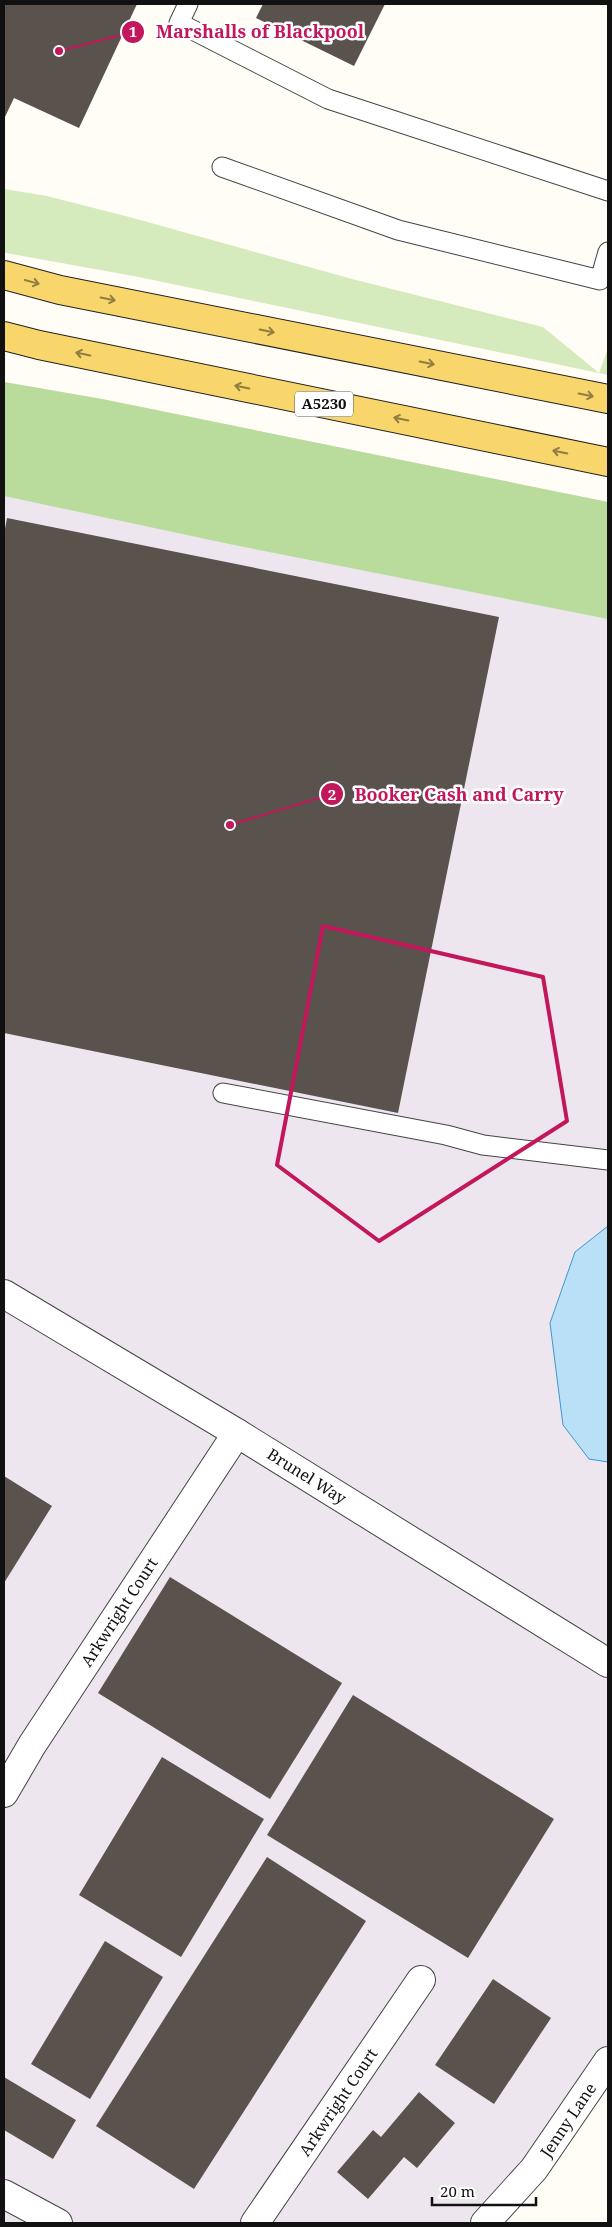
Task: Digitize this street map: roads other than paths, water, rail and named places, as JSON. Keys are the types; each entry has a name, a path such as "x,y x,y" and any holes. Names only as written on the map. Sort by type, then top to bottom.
{"main road":[{"path":"4,275 60,290 608,399"},
{"name":"A5230","path":"4,336 39,345 608,462"},
{"name":"A5230","path":"4,347 39,345"}],"street":[{"name":"Brunel Way","path":"4,1294 237,1433 608,1663"},
{"name":"Arkwright Court","path":"4,1793 32,1745 237,1433"},
{"name":"Arkwright Court","path":"255,2223 421,1980"},
{"name":"Jenny Lane","path":"485,2223 534,2169 608,2061"},
{"path":"4,2194 58,2223"}],"lane":[{"path":"188,4 179,23 328,99 608,191"},
{"path":"222,167 398,230 600,280 608,252"},
{"path":"223,1093 446,1134 483,1145 608,1160"}],"water":[{"path":"608,1226 608,1462 589,1459 563,1425 550,1323 575,1252"}],"place":[{"name":"Marshalls of Blackpool","path":"59,51"},
{"name":"Booker Cash and Carry","path":"230,825"}]}
